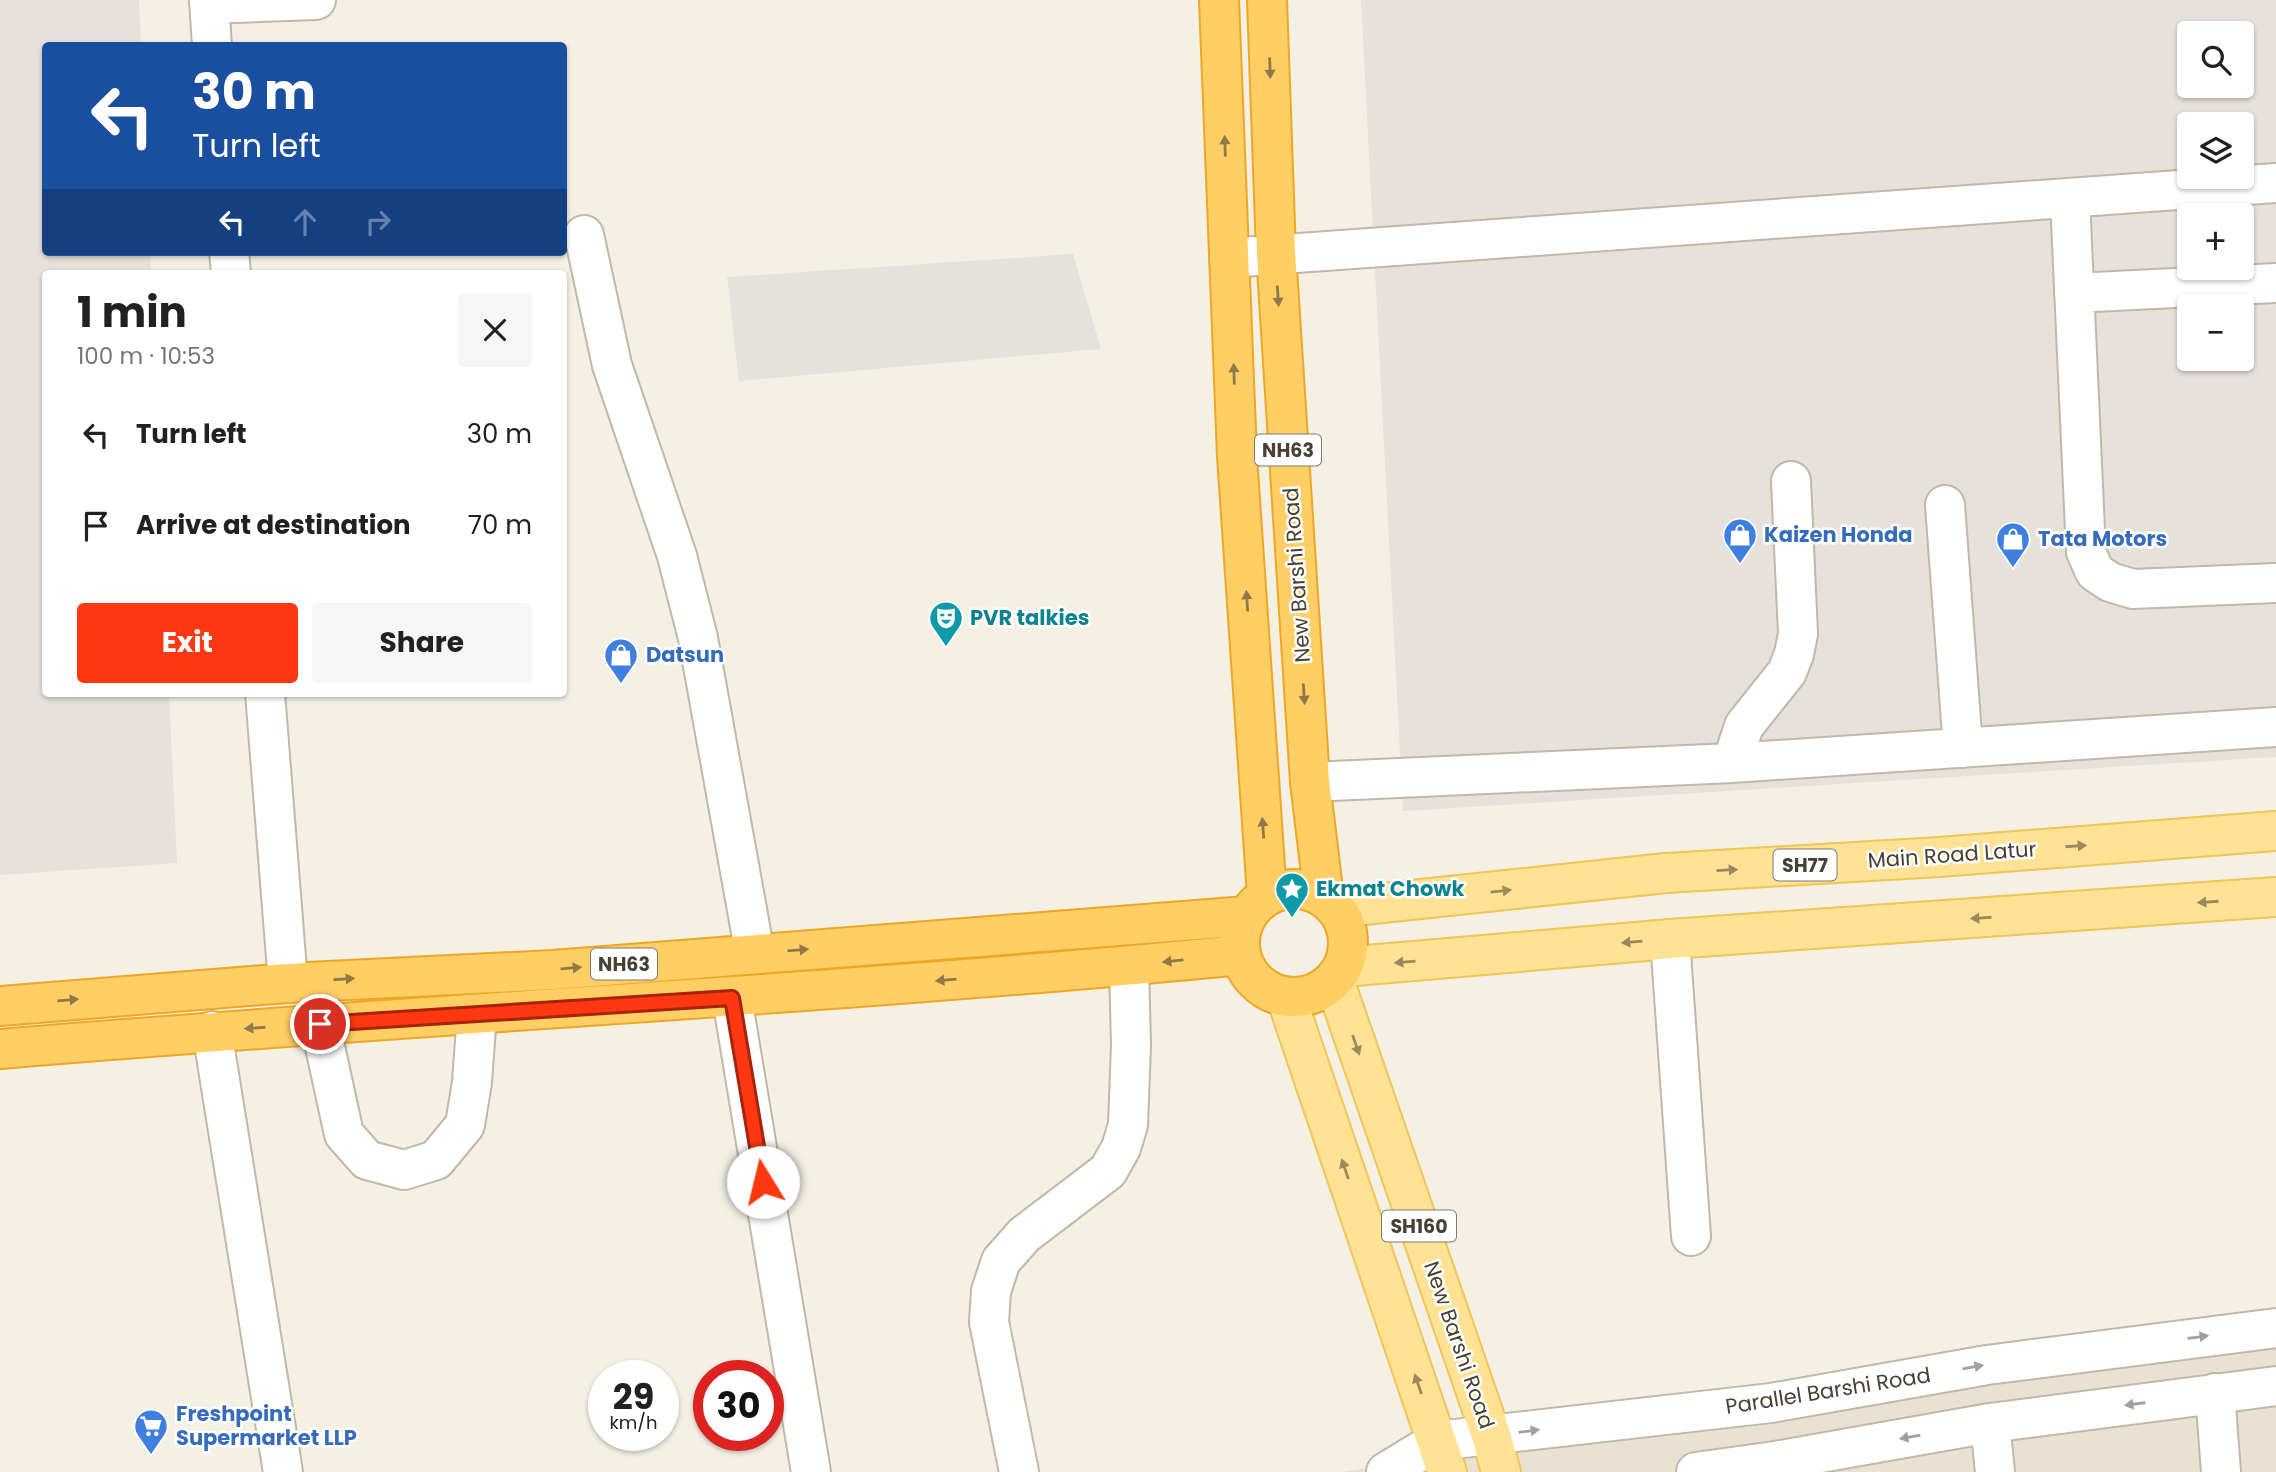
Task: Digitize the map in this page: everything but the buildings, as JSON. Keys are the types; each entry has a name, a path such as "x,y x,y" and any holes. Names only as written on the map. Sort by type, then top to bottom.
{"highway":[{"name":"NH63","path":"0,1049 212,1031 732,998 1241,955 1240,935 1257,906 1219,0"},
{"name":"New Barshi Road","path":"1267,0 1276,254 1310,782 1330,903"},
{"name":"NH63","path":"0,1006 288,983 553,970 755,954 1257,906 1281,891 1295,890 1310,892 1330,903 1343,921 1348,936 1348,952 1338,974"},
{"path":"1241,955 1247,970 1257,983 1270,992 1286,997 1312,995 1338,974"}],"main road":[{"name":"Main Road Latur","path":"1330,903 1666,873 1939,857 2276,831"},
{"path":"1338,974 1670,939 2276,897"},
{"name":"New Barshi Road","path":"1338,974 1501,1472"},
{"name":"SH160","path":"1286,997 1442,1457"}],"street":[{"path":"212,42 209,2 316,0"},
{"path":"1229,258 2276,183"},
{"path":"2070,199 2087,552 2095,572 2110,582 2133,589 2276,583"},
{"path":"584,236 612,365 677,556 698,638 755,954"},
{"path":"2074,293 2276,283"},
{"path":"1732,763 1744,726 1787,671 1794,654 1798,634 1791,481"},
{"path":"1945,505 1963,748"},
{"path":"265,697 288,983"},
{"path":"1310,782 1732,763 2276,727"},
{"path":"1670,939 1692,1236"},
{"path":"1019,1472 989,1322 991,1291 1000,1261 1024,1235 1108,1171 1121,1149 1128,1125 1131,1059 1129,966"},
{"path":"732,998 811,1472"},
{"path":"320,1024 344,1134 367,1160 404,1170 436,1160 465,1125 472,1083 477,1014"},
{"path":"212,1031 283,1472"},
{"name":"Parallel Barshi Road","path":"1386,1472 1442,1457 1491,1435 1770,1403 1987,1365 2276,1328"},
{"path":"1696,1472 1775,1466 1990,1423 2276,1386"},
{"path":"2216,1393 2221,1472"},
{"path":"1990,1423 1995,1472"}],"shaded area":[{"path":"0,0 139,0 141,42 42,42 42,256 150,256 151,270 42,270 42,697 169,697 177,863 0,875"},
{"path":"1361,0 2276,0 2276,757 1403,811"},
{"path":"1073,254 1101,349 739,381 727,277"},
{"path":"2276,1332 2276,1472 1340,1472 1466,1454"}],"place":[{"name":"Kaizen Honda","path":"1740,565"},
{"name":"Tata Motors","path":"2013,569"},
{"name":"PVR talkies","path":"946,648"},
{"name":"Datsun","path":"621,685"},
{"name":"Ekmat Chowk","path":"1292,919"},
{"name":"Freshpoint Supermarket LLP","path":"151,1456"}],"route":[{"path":"320,1024 732,998 763,1182"}]}
